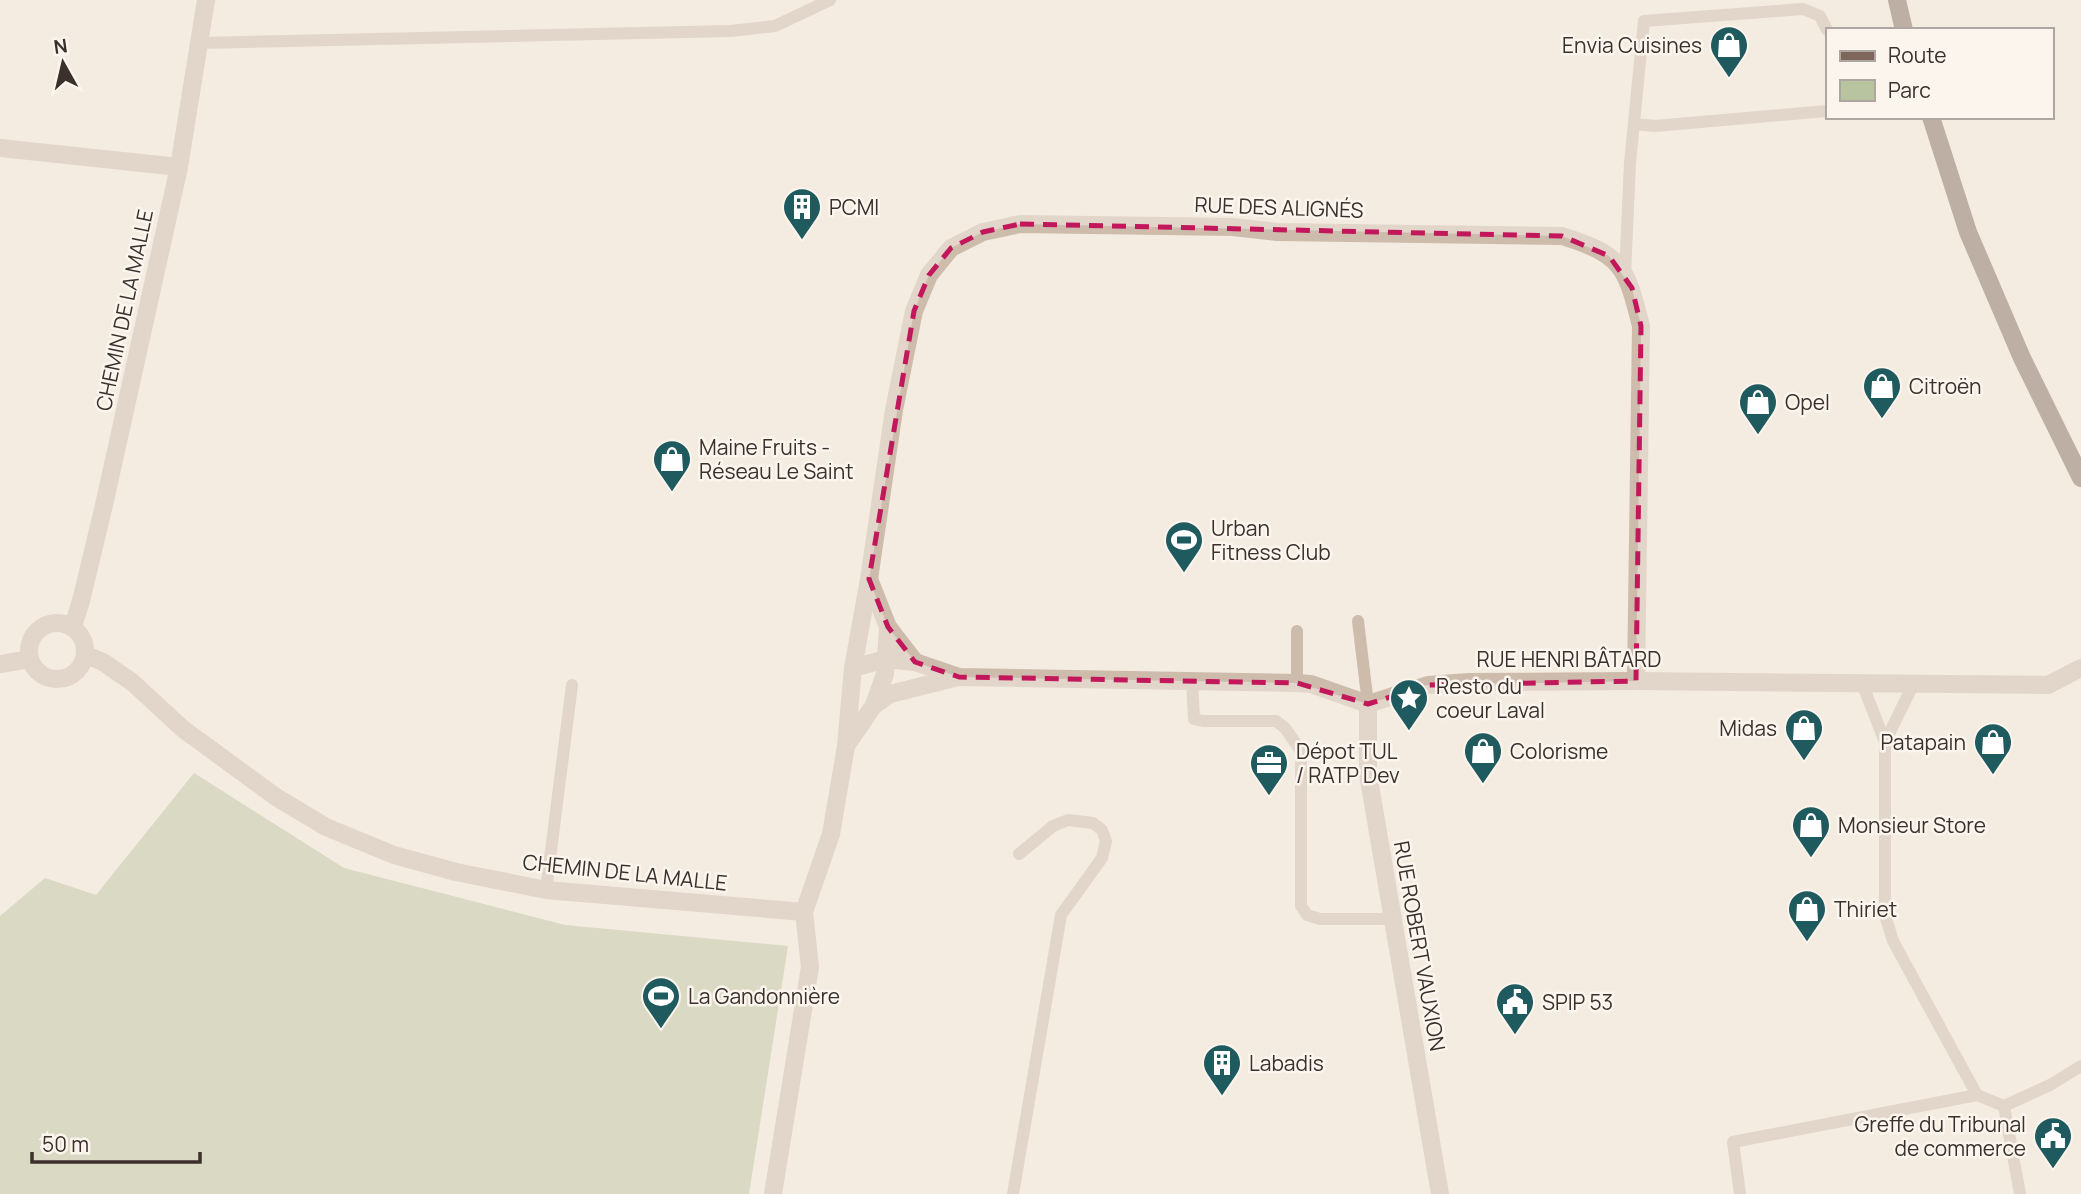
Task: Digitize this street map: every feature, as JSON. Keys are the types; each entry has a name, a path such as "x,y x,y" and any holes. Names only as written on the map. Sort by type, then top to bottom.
{"main road":[{"path":"1932,119 1968,232 2022,358 2081,478"}],"street":[{"name":"CHEMIN DE LA MALLE","path":"73,626 104,505 179,167 206,0"},
{"path":"0,148 179,167"},
{"name":"RUE DES ALIGNÉS","path":"804,912 831,834 846,746 853,668 894,410 914,311 929,275 951,248 983,232 1020,223 1233,227 1277,232 1562,236 1596,247 1609,256 1625,274 1632,288 1641,326 1636,681"},
{"path":"869,579 888,626 915,662"},
{"path":"56,622 73,626 83,639 86,655 78,671 60,679 41,674 33,665 30,659 30,642 40,628 56,622"},
{"path":"846,746 874,705 883,682 888,626"},
{"name":"CHEMIN DE LA MALLE","path":"86,655 103,662 132,682 183,729 276,797 326,827 394,855 456,872 546,890 804,912"},
{"path":"0,663 30,659"},
{"path":"853,668 886,659 915,662 959,677"},
{"name":"RUE HENRI BÂTARD","path":"1368,704 1428,685 1469,682 2048,685 2081,668"},
{"path":"874,705 905,688 959,677 1297,683 1311,684 1368,704"},
{"name":"RUE ROBERT VAUXION","path":"1368,704 1368,774 1440,1194"},
{"path":"773,1194 810,967 804,912"}],"lane":[{"path":"199,43 730,31 775,26 830,0"},
{"path":"1625,274 1630,163 1644,21 1803,9 1820,16 1826,28"},
{"path":"1634,124 1655,126 1826,111"},
{"path":"1358,621 1368,704"},
{"path":"1297,631 1297,683"},
{"path":"1192,680 1194,719 1203,722 1276,722 1285,728 1301,751 1301,906 1307,915 1320,919 1392,919"},
{"path":"1863,683 1885,742 1885,915 1893,941 1977,1095"},
{"path":"1885,742 1914,683"},
{"path":"546,890 572,685"},
{"path":"1013,1194 1061,915 1102,858 1106,841 1102,830 1093,823 1068,820 1053,826 1019,854"},
{"path":"1740,1194 1733,1142 1977,1095 2004,1106 2050,1085 2081,1066"},
{"path":"2004,1106 2020,1194"}],"highlighted area":[{"path":"1020,224 1562,236 1609,256 1632,288 1641,326 1636,681 1428,685 1368,704 1297,683 959,677 915,662 888,627 869,579 914,311 929,275 951,248 983,232"}],"green space":[{"path":"194,773 344,868 565,925 788,946 749,1194 0,1194 0,916 45,878 96,895"}],"place":[{"name":"Envia Cuisines","path":"1729,79"},
{"name":"PCMI","path":"802,241"},
{"name":"Citroën","path":"1882,420"},
{"name":"Opel","path":"1758,436"},
{"name":"Maine Fruits - Réseau Le Saint","path":"672,493"},
{"name":"Urban Fitness Club","path":"1184,574"},
{"name":"Resto du coeur Laval","path":"1409,732"},
{"name":"Midas","path":"1804,762"},
{"name":"Patapain","path":"1993,776"},
{"name":"Colorisme","path":"1483,785"},
{"name":"Dépot TUL / RATP Dev","path":"1269,797"},
{"name":"Monsieur Store","path":"1811,859"},
{"name":"Thiriet","path":"1807,943"},
{"name":"La Gandonnière","path":"661,1030"},
{"name":"SPIP 53","path":"1515,1036"},
{"name":"Labadis","path":"1222,1097"},
{"name":"Greffe du Tribunal de commerce","path":"2053,1170"}]}
